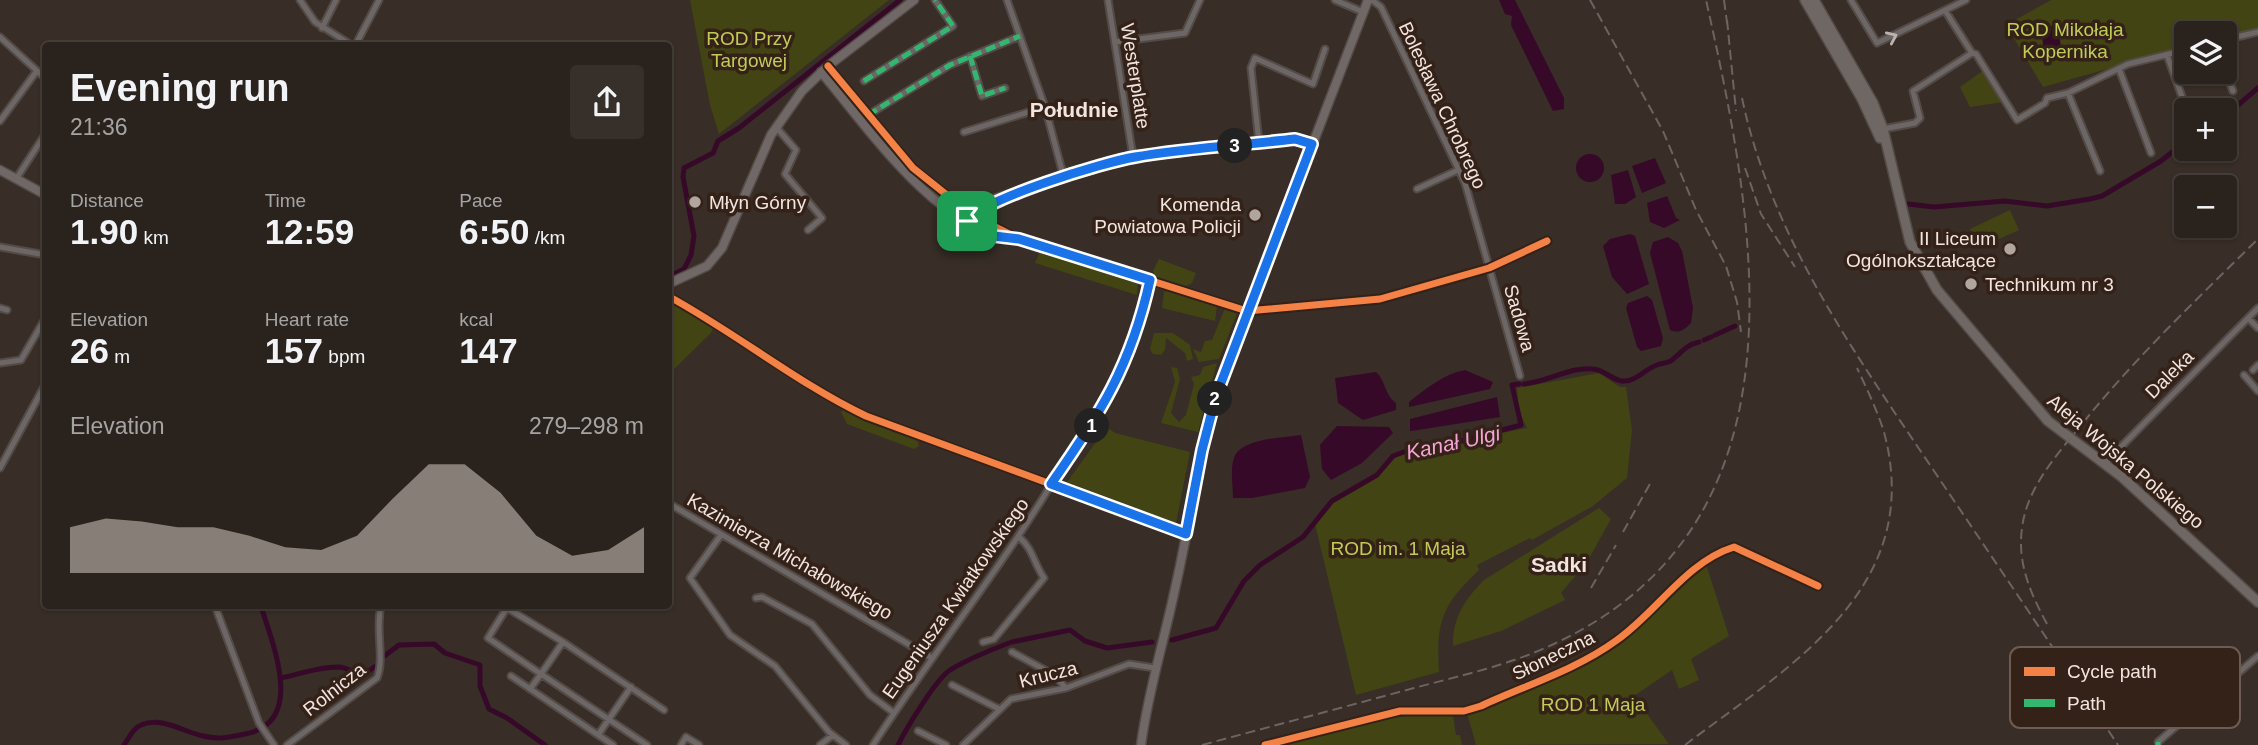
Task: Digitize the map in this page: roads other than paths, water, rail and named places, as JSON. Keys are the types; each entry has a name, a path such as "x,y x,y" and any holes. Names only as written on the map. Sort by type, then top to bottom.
{"main road":[{"name":"Aleja Wojska Polskiego","path":"1805,0 1862,99 1888,155"},
{"name":"Aleja Wojska Polskiego","path":"1814,0 1869,94 1883,129 1910,242 1930,281 2036,409 2154,506 2258,602"}],"street":[{"path":"300,0 322,28 347,42"},
{"path":"322,28 336,0"},
{"path":"356,42 379,0"},
{"path":"672,282 707,266 722,248 776,127 792,103 824,69 914,0"},
{"path":"864,81 953,26 935,0"},
{"path":"1007,0 1045,107 1064,178"},
{"name":"Westerplatte","path":"1108,0 1133,157"},
{"path":"1115,42 1185,33 1200,0"},
{"path":"1335,0 1363,12"},
{"path":"1141,745 1208,423 1247,311 1370,0"},
{"name":"Bolesława Chrobrego","path":"1370,0 1381,7 1458,170 1489,268"},
{"path":"1851,0 1877,43 1966,0"},
{"path":"1948,0 1949,9 1972,54 1976,54 2017,120 2045,103 2047,98 2068,93 2119,69 2174,53"},
{"path":"2237,37 2258,32"},
{"path":"868,115 970,56 1020,36"},
{"path":"0,37 42,76"},
{"path":"1259,143 1251,68 1255,58 1313,84 1325,49"},
{"path":"1883,129 1916,122 1920,118 1913,91 1972,54"},
{"path":"2167,55 2182,98"},
{"path":"970,56 982,96 1006,88"},
{"path":"824,69 920,175 970,218"},
{"path":"824,69 907,174 970,218 1019,239 1247,311 1380,299 1489,268 1548,242"},
{"path":"2119,69 2151,153"},
{"path":"0,121 36,72"},
{"path":"2230,84 2233,91"},
{"path":"2068,93 2101,171"},
{"path":"964,132 1045,107"},
{"path":"776,127 796,150 785,174 822,218 808,230"},
{"path":"16,179 42,139"},
{"path":"970,218 978,205 1133,157 1295,139 1312,144"},
{"path":"0,170 42,193"},
{"path":"1417,189 1458,170"},
{"path":"0,247 42,254"},
{"name":"Sadowa","path":"1489,268 1520,376"},
{"name":"Eugeniusza Kwiatkowskiego","path":"873,745 932,658 1020,538 1051,484 1097,419 1115,387 1150,280"},
{"path":"672,298 728,330 842,404 893,427 1186,534"},
{"path":"0,308 7,310"},
{"name":"Daleka","path":"2104,464 2258,308"},
{"path":"2248,318 2258,328"},
{"path":"0,363 21,360 42,324"},
{"path":"2253,370 2258,365"},
{"path":"2244,375 2258,391"},
{"path":"1,466 42,390"},
{"name":"Kazimierza Michałowskiego","path":"672,505 932,658"},
{"path":"721,535 690,578 730,635 784,675 833,735 846,745"},
{"path":"984,642 994,639 1044,578 1036,568 1031,551 1020,538"},
{"name":"Słoneczna","path":"1265,745 1392,713 1464,711 1481,706 1599,653 1653,611 1700,563 1734,547 1818,586"},
{"path":"755,598 762,597 812,624 870,695 894,713"},
{"path":"216,609 260,726 274,745"},
{"name":"Rolnicza","path":"287,745 377,678 380,671 377,640 381,609"},
{"path":"507,609 488,638 647,745"},
{"path":"511,609 664,710"},
{"path":"530,689 563,642"},
{"path":"1012,652 1054,675 1066,688"},
{"path":"2240,671 2258,656"},
{"name":"Krucza","path":"963,745 1012,699 1066,688 1129,663 1155,668"},
{"path":"511,676 613,745"},
{"path":"952,685 999,709"},
{"path":"598,735 631,687"},
{"path":"2158,742 2174,728"},
{"path":"918,731 946,745"},
{"path":"820,745 833,735"},
{"path":"681,745 686,737 699,745"}],"waterway":[{"path":"672,275 684,269 691,255 694,236 683,177 684,168 713,153 718,141 739,128 900,0"},
{"name":"Kanał Ulgi","path":"2237,106 2258,88"},
{"name":"Kanał Ulgi","path":"1908,204 1934,207 2005,201 2047,206 2090,199 2102,196 2174,151"},
{"path":"1715,335 1735,326"},
{"path":"1704,340 1711,337"},
{"path":"1524,384 1585,369 1598,370 1617,380 1627,381 1654,366 1671,361 1687,347 1699,342"},
{"name":"Kanał Ulgi","path":"1172,640 1216,628 1244,581 1260,565 1303,537 1332,501 1377,475 1393,456 1415,448 1424,451 1521,425 1512,385 1519,384"},
{"path":"124,745 136,728 149,723 165,723 214,738 245,734 264,727 275,715 280,698 280,680 262,609"},
{"name":"Kanał Ulgi","path":"1012,642 1070,630 1085,641 1107,648 1152,642"},
{"name":"Kanał Ulgi","path":"898,745 944,675 964,662 1009,643"},
{"name":"Kanał Ulgi","path":"383,657 399,645 434,644 445,653 480,665 480,686 489,709 507,718 545,745"},
{"name":"Kanał Ulgi","path":"281,678 338,667 365,673 374,667"}],"railway":[{"path":"1590,0 1663,131 1696,210 1726,266 1737,302 1741,332"},
{"path":"1202,745 1507,663 1543,649 1560,641 1641,587 1697,520 1731,443 1747,358 1749,268 1740,177 1706,0"},
{"path":"1724,0 1728,30"},
{"path":"1727,20 1736,111"},
{"path":"1742,98 1755,149 1773,198 1819,291 1873,381 2052,647"},
{"path":"1745,168 1761,214 1795,267"},
{"path":"2047,624 2023,566 2021,541 2025,513 2044,472 2124,375 2258,239"},
{"path":"1685,745 1805,653 1839,618 1867,579 1885,536 1892,487 1884,432 1857,368"},
{"path":"1623,532 1651,482"},
{"path":"1591,588 1616,545"},
{"path":"2107,728 2118,745"}],"place":[{"name":"Młyn Górny","path":"695,202"},
{"name":"Komenda Powiatowa Policji","path":"1255,215"},
{"name":"II Liceum Ogólnokształcące","path":"2010,249"},
{"name":"Technikum nr 3","path":"1971,284"}],"district":[{"name":"Południe","path":"1074,110"},
{"name":"Sadki","path":"1559,565"}],"park label":[{"name":"ROD Mikołaja Kopernika","path":"2065,40"},
{"name":"ROD Przy Targowej","path":"749,49"},
{"name":"ROD im. 1 Maja","path":"1398,548"},
{"name":"ROD 1 Maja","path":"1593,704"}]}
